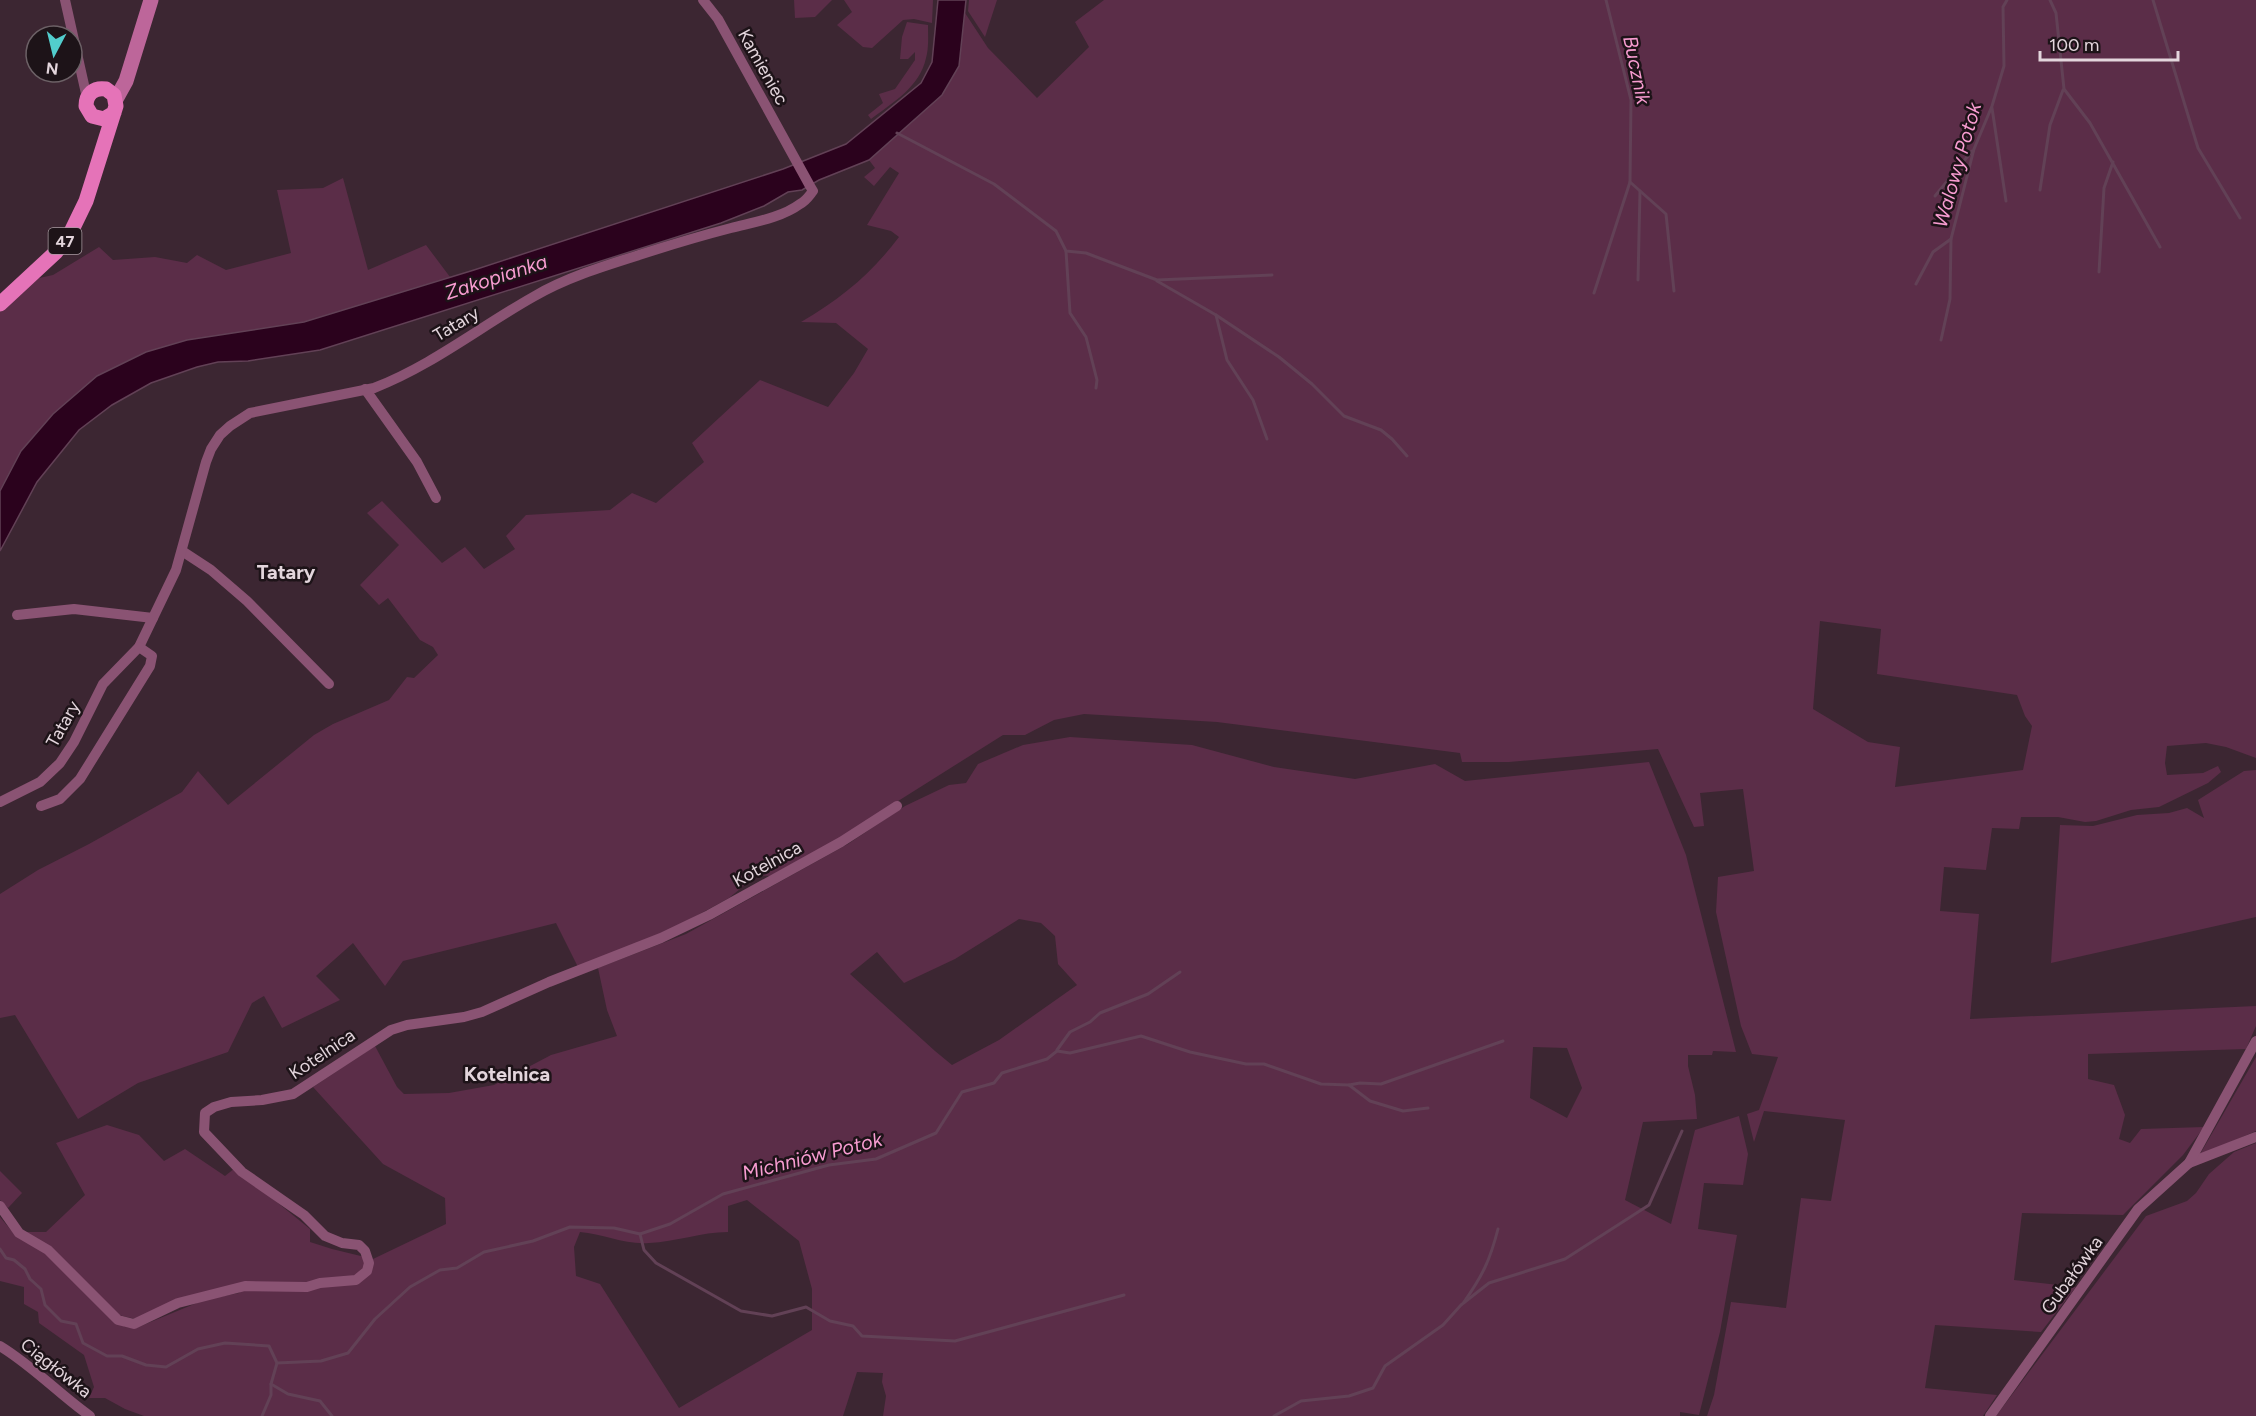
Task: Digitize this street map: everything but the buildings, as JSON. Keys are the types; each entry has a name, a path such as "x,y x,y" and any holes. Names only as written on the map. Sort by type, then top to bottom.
{"main road":[{"path":"92,116 104,119 104,97 122,91 152,0"},
{"name":"47","path":"99,158 98,134 92,116 87,110 104,97"},
{"name":"47","path":"0,304 56,252 70,234 86,201 99,158 106,145 104,97"}],"street":[{"path":"65,0 78,61 84,75 104,97"},
{"name":"Kamieniec","path":"703,0 718,19 791,152"},
{"name":"Tatary","path":"0,802 40,782 60,762 74,742 103,684 139,647 170,584 182,551 210,449 230,426 250,413 386,383 548,289 634,256 681,241 777,216 801,204 813,191 791,152"},
{"path":"365,389 417,462 436,498"},
{"path":"182,551 211,570 247,601 329,684"},
{"path":"17,615 74,609 153,618"},
{"path":"41,806 60,799 80,779 150,666 152,656 139,647"},
{"name":"Kotelnica","path":"0,1206 18,1233 48,1250 118,1320 134,1324 178,1303 251,1284 307,1287 320,1283 356,1280 367,1271 369,1263 366,1251 359,1245 342,1243 325,1236 304,1215 242,1172 204,1132 203,1118 207,1110 223,1103 262,1100 293,1094 391,1030 407,1025 453,1019 482,1012 549,982 661,938 709,915 841,842 897,806"},
{"name":"Gubałówka","path":"1990,1416 2138,1209 2189,1163 2256,1041"},
{"name":"Gubałówka","path":"2189,1163 2256,1137"},
{"name":"Ciągłówka","path":"0,1346 31,1367 90,1416"}],"shaded area":[{"path":"794,0 832,0 815,17 795,18"},
{"path":"844,0 933,0 932,23 914,19 903,20 872,48 863,47 837,25 852,12"},
{"path":"969,0 997,0 985,37 968,11"},
{"path":"1104,0 2256,0 2256,758 2226,747 2206,743 2167,746 2165,763 2167,775 2203,773 2218,766 2221,772 2208,783 2159,807 2131,810 2096,821 2085,822 2058,817 2021,817 2019,829 1992,828 1986,870 1944,867 1940,911 1979,914 1970,1019 2256,1006 2256,1026 2246,1049 2088,1054 2088,1079 2114,1085 2125,1115 2119,1139 2130,1143 2141,1129 2204,1127 2183,1155 2123,1215 2022,1213 2014,1280 2076,1287 2041,1332 1935,1325 1925,1388 1997,1395 1983,1416 1707,1416 1714,1395 1731,1302 1786,1308 1801,1198 1831,1201 1845,1120 1764,1111 1754,1142 1747,1114 1759,1110 1778,1057 1752,1054 1741,1026 1716,912 1718,877 1754,871 1743,789 1700,793 1704,826 1694,827 1658,749 1509,762 1462,762 1460,753 1217,722 1084,714 1054,720 1025,735 1003,735 833,842 770,876 757,875 729,898 676,927 578,967 556,923 403,961 385,986 353,943 316,976 340,1000 282,1028 264,996 252,1003 228,1052 138,1083 78,1119 15,1015 0,1018 0,894 38,870 182,792 198,771 228,805 314,735 333,724 389,700 407,677 414,678 438,655 433,647 420,640 388,598 379,605 360,585 399,545 367,513 382,501 442,563 465,547 484,569 515,549 506,536 526,515 610,510 632,493 656,503 704,462 692,443 760,380 828,407 854,373 868,349 836,323 801,322 830,304 855,284 878,263 899,237 891,231 867,225 899,173 890,167 874,186 864,177 875,168 869,160 942,95 959,66 965,13 988,48 1037,98 1089,47 1075,22","holes":["1820,621 1881,629 1877,674 2017,695 2025,716 2032,726 2023,770 1895,787 1900,747 1868,742 1813,709"]},
{"path":"907,22 928,25 928,50 923,68 918,78 904,93 871,119 868,115 883,103 879,94 895,89 915,60 915,52 908,59 900,59 902,37"},
{"path":"343,178 368,270 426,245 450,277 304,322 234,334 21,451 0,491 0,307 30,280 53,275 99,247 113,260 155,257 187,263 197,255 226,270 291,253 277,190 323,188"},
{"path":"1070,737 1192,745 1274,767 1355,779 1435,764 1465,781 1649,762 1686,855 1736,1052 1713,1051 1712,1055 1688,1055 1697,1119 1643,1122 1625,1200 1671,1224 1695,1130 1739,1116 1748,1154 1743,1185 1704,1183 1698,1229 1737,1235 1720,1332 1699,1415 1680,1412 1680,1416 883,1416 886,1396 882,1382 883,1373 857,1372 843,1416 144,1416 105,1398 89,1398 94,1387 84,1355 39,1323 38,1312 24,1304 24,1287 0,1281 0,1217 15,1235 44,1252 125,1327 136,1328 204,1300 239,1293 244,1287 136,1319 118,1315 24,1232 46,1232 85,1195 56,1143 107,1125 139,1135 164,1161 185,1149 225,1176 235,1168 310,1229 310,1242 332,1249 373,1259 446,1224 445,1198 383,1164 313,1087 375,1046 397,1087 404,1094 449,1093 494,1085 551,1055 617,1036 607,1010 598,968 686,934 848,844 905,806 949,785 966,783 978,764 1023,745","holes":["1019,919 1041,923 1055,936 1058,964 1077,985 999,1040 952,1065 850,974 877,952 904,983 955,959","1533,1047 1567,1048 1582,1088 1567,1118 1530,1098","747,1200 799,1241 812,1289 812,1330 679,1408 600,1284 576,1276 574,1247 580,1232 640,1243 728,1232 728,1206"]},
{"path":"2256,770 2256,917 2051,963 2060,825 2093,826 2137,815 2169,813 2187,808 2204,818 2198,800 2244,771"},
{"path":"2256,1057 2256,1131 2199,1156"},
{"path":"2256,1143 2256,1416 1996,1416 2146,1216 2187,1201 2196,1193 2209,1174 2234,1152"},
{"path":"0,1171 22,1193 8,1208 0,1200"}],"water":[{"name":"Zakopianka","path":"938,0 966,0 959,66 942,95 869,160 819,180 802,190 788,192 764,206 721,223 320,350 248,361 218,362 151,383 112,405 79,430 37,482 0,551 0,491 21,451 53,414 97,376 146,352 187,340 304,322 474,270 783,169 846,144 921,83 932,62"}],"waterway":[{"name":"Bucznik","path":"1594,293 1630,182 1631,100 1606,0"},
{"name":"Walowy Potok","path":"1941,340 1950,299 1951,239 1974,149 1992,106 2004,66 2003,7 2007,0"},
{"path":"2050,0 2056,13 2064,89 2090,123 2160,247"},
{"path":"2153,0 2198,148 2240,218"},
{"path":"2040,190 2050,125 2063,90"},
{"path":"1992,108 2006,201"},
{"path":"897,133 994,184 1056,231 1066,251 1086,253 1157,280 1272,275"},
{"path":"1935,196 1972,151"},
{"path":"2099,272 2104,188 2113,162"},
{"path":"1630,182 1666,214 1674,291"},
{"path":"1638,280 1640,191"},
{"path":"1916,284 1933,252 1951,239"},
{"path":"1066,251 1070,313 1086,337 1097,380 1096,388"},
{"path":"1157,281 1216,315 1279,357 1312,384 1344,416 1381,430 1407,456"},
{"path":"1216,315 1227,360 1253,400 1267,439"},
{"path":"1057,1050 1070,1032 1090,1022 1100,1013 1148,994 1180,972"},
{"name":"Michniów Potok","path":"277,1363 321,1361 348,1353 375,1319 410,1287 440,1270 457,1268 484,1252 533,1241 570,1227 614,1228 640,1234 670,1224 723,1194 829,1165 876,1159 936,1133 962,1092 994,1083 1002,1073 1047,1059 1057,1051 1070,1053 1141,1036 1190,1052 1246,1064 1264,1064 1321,1084 1349,1085 1370,1101 1403,1111 1428,1108"},
{"path":"1349,1085 1381,1084 1503,1041"},
{"path":"1274,1416 1301,1401 1349,1396 1373,1388 1385,1366 1443,1325 1461,1305 1489,1283 1565,1259 1649,1205 1682,1131"},
{"path":"1464,1302 1485,1267 1498,1229"},
{"path":"640,1234 644,1250 656,1263 741,1311 772,1316 806,1307 830,1321 853,1326 862,1336 955,1341 1124,1295"},
{"path":"0,1249 6,1258 14,1260 25,1269 30,1279 41,1289 45,1305 61,1321 76,1324 83,1343 107,1356 122,1356 146,1365 166,1367 198,1349 225,1343 269,1346 277,1363 271,1384 288,1394 320,1401 332,1416"},
{"path":"262,1416 271,1395 271,1384"}],"district":[{"name":"Tatary","path":"286,572"},
{"name":"Kotelnica","path":"507,1074"}]}
